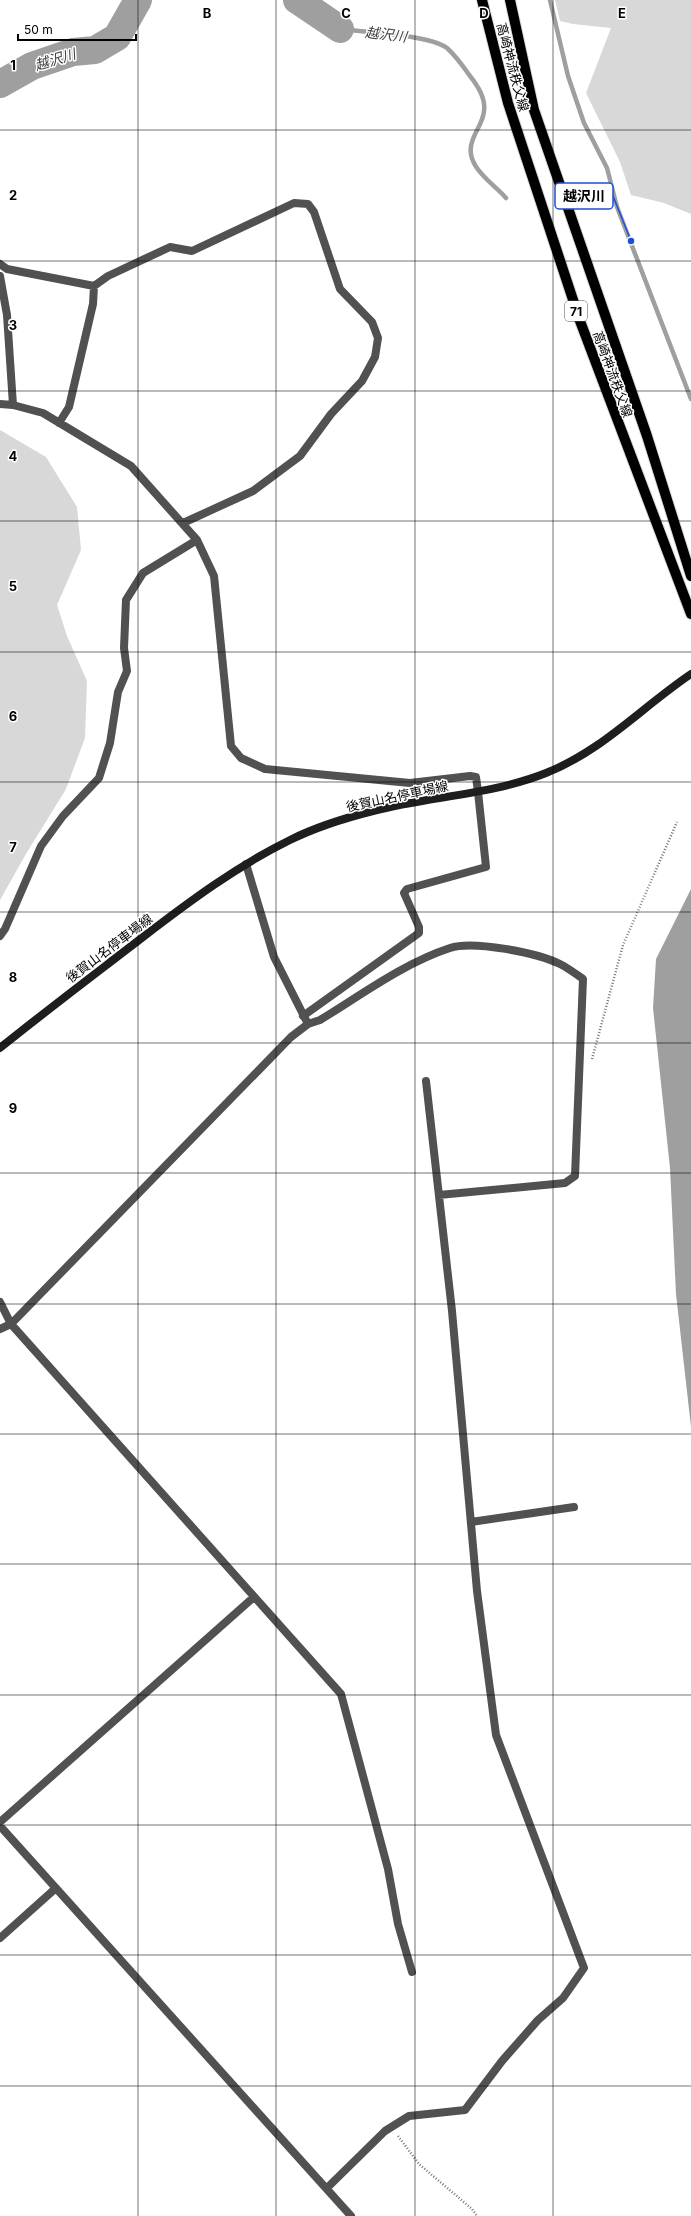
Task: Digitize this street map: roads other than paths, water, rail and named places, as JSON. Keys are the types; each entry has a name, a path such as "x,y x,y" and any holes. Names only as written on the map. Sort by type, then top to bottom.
{"main road":[{"name":"高崎神流秩父線","path":"482,0 508,103 580,321 691,614"},
{"name":"高崎神流秩父線","path":"510,0 534,110 644,428 691,576"},
{"name":"後賀山名停車場線","path":"0,1048 203,892 246,864 291,840 332,823 374,810 478,792 529,779 574,760 620,730 646,707 691,674"}],"street":[{"path":"0,264 8,269 94,286 108,276 170,247 192,251 294,203 308,204 314,212 340,289 372,322 378,338 375,356 362,380 331,414 300,456 253,491 183,523"},
{"path":"0,276 7,315 13,405"},
{"path":"59,423 68,407 93,304 94,286"},
{"path":"0,404 13,405 43,413 131,466 197,540 214,576 231,746 241,758 265,769 410,783 470,776 476,777 486,867 407,889 404,893 419,927 419,933 303,1016"},
{"path":"0,936 5,929 41,846 63,816 99,778 110,743 118,692 127,671 124,648 126,600 143,574 197,540"},
{"path":"246,864 274,958 308,1024"},
{"path":"0,1329 10,1324 291,1037 308,1024 320,1020 413,964 451,947 487,946 526,953 560,964 583,979 575,1176 565,1183 439,1195"},
{"path":"327,2188 392,2127 409,2116 465,2110 502,2061 538,2020 563,1998 584,1968 496,1735 478,1598 452,1312 426,1081"},
{"path":"0,1302 10,1324 341,1694 388,1869 398,1924 412,1972"},
{"path":"471,1522 574,1507"},
{"path":"0,1822 254,1597"},
{"path":"0,1826 351,2216"},
{"path":"0,1938 56,1888"}],"waterway":[{"name":"越沢川","path":"0,84 32,66 73,52 95,50 117,37 138,0"},
{"name":"越沢川","path":"297,0 340,29"},
{"path":"550,0 568,76 584,123 607,168 617,207 691,399"},
{"name":"越沢川","path":"340,29 412,37 438,44 450,51 476,84 484,101 481,123 472,142 472,159 481,173 506,198"}],"place":[{"name":"越沢川","path":"631,241"}]}
